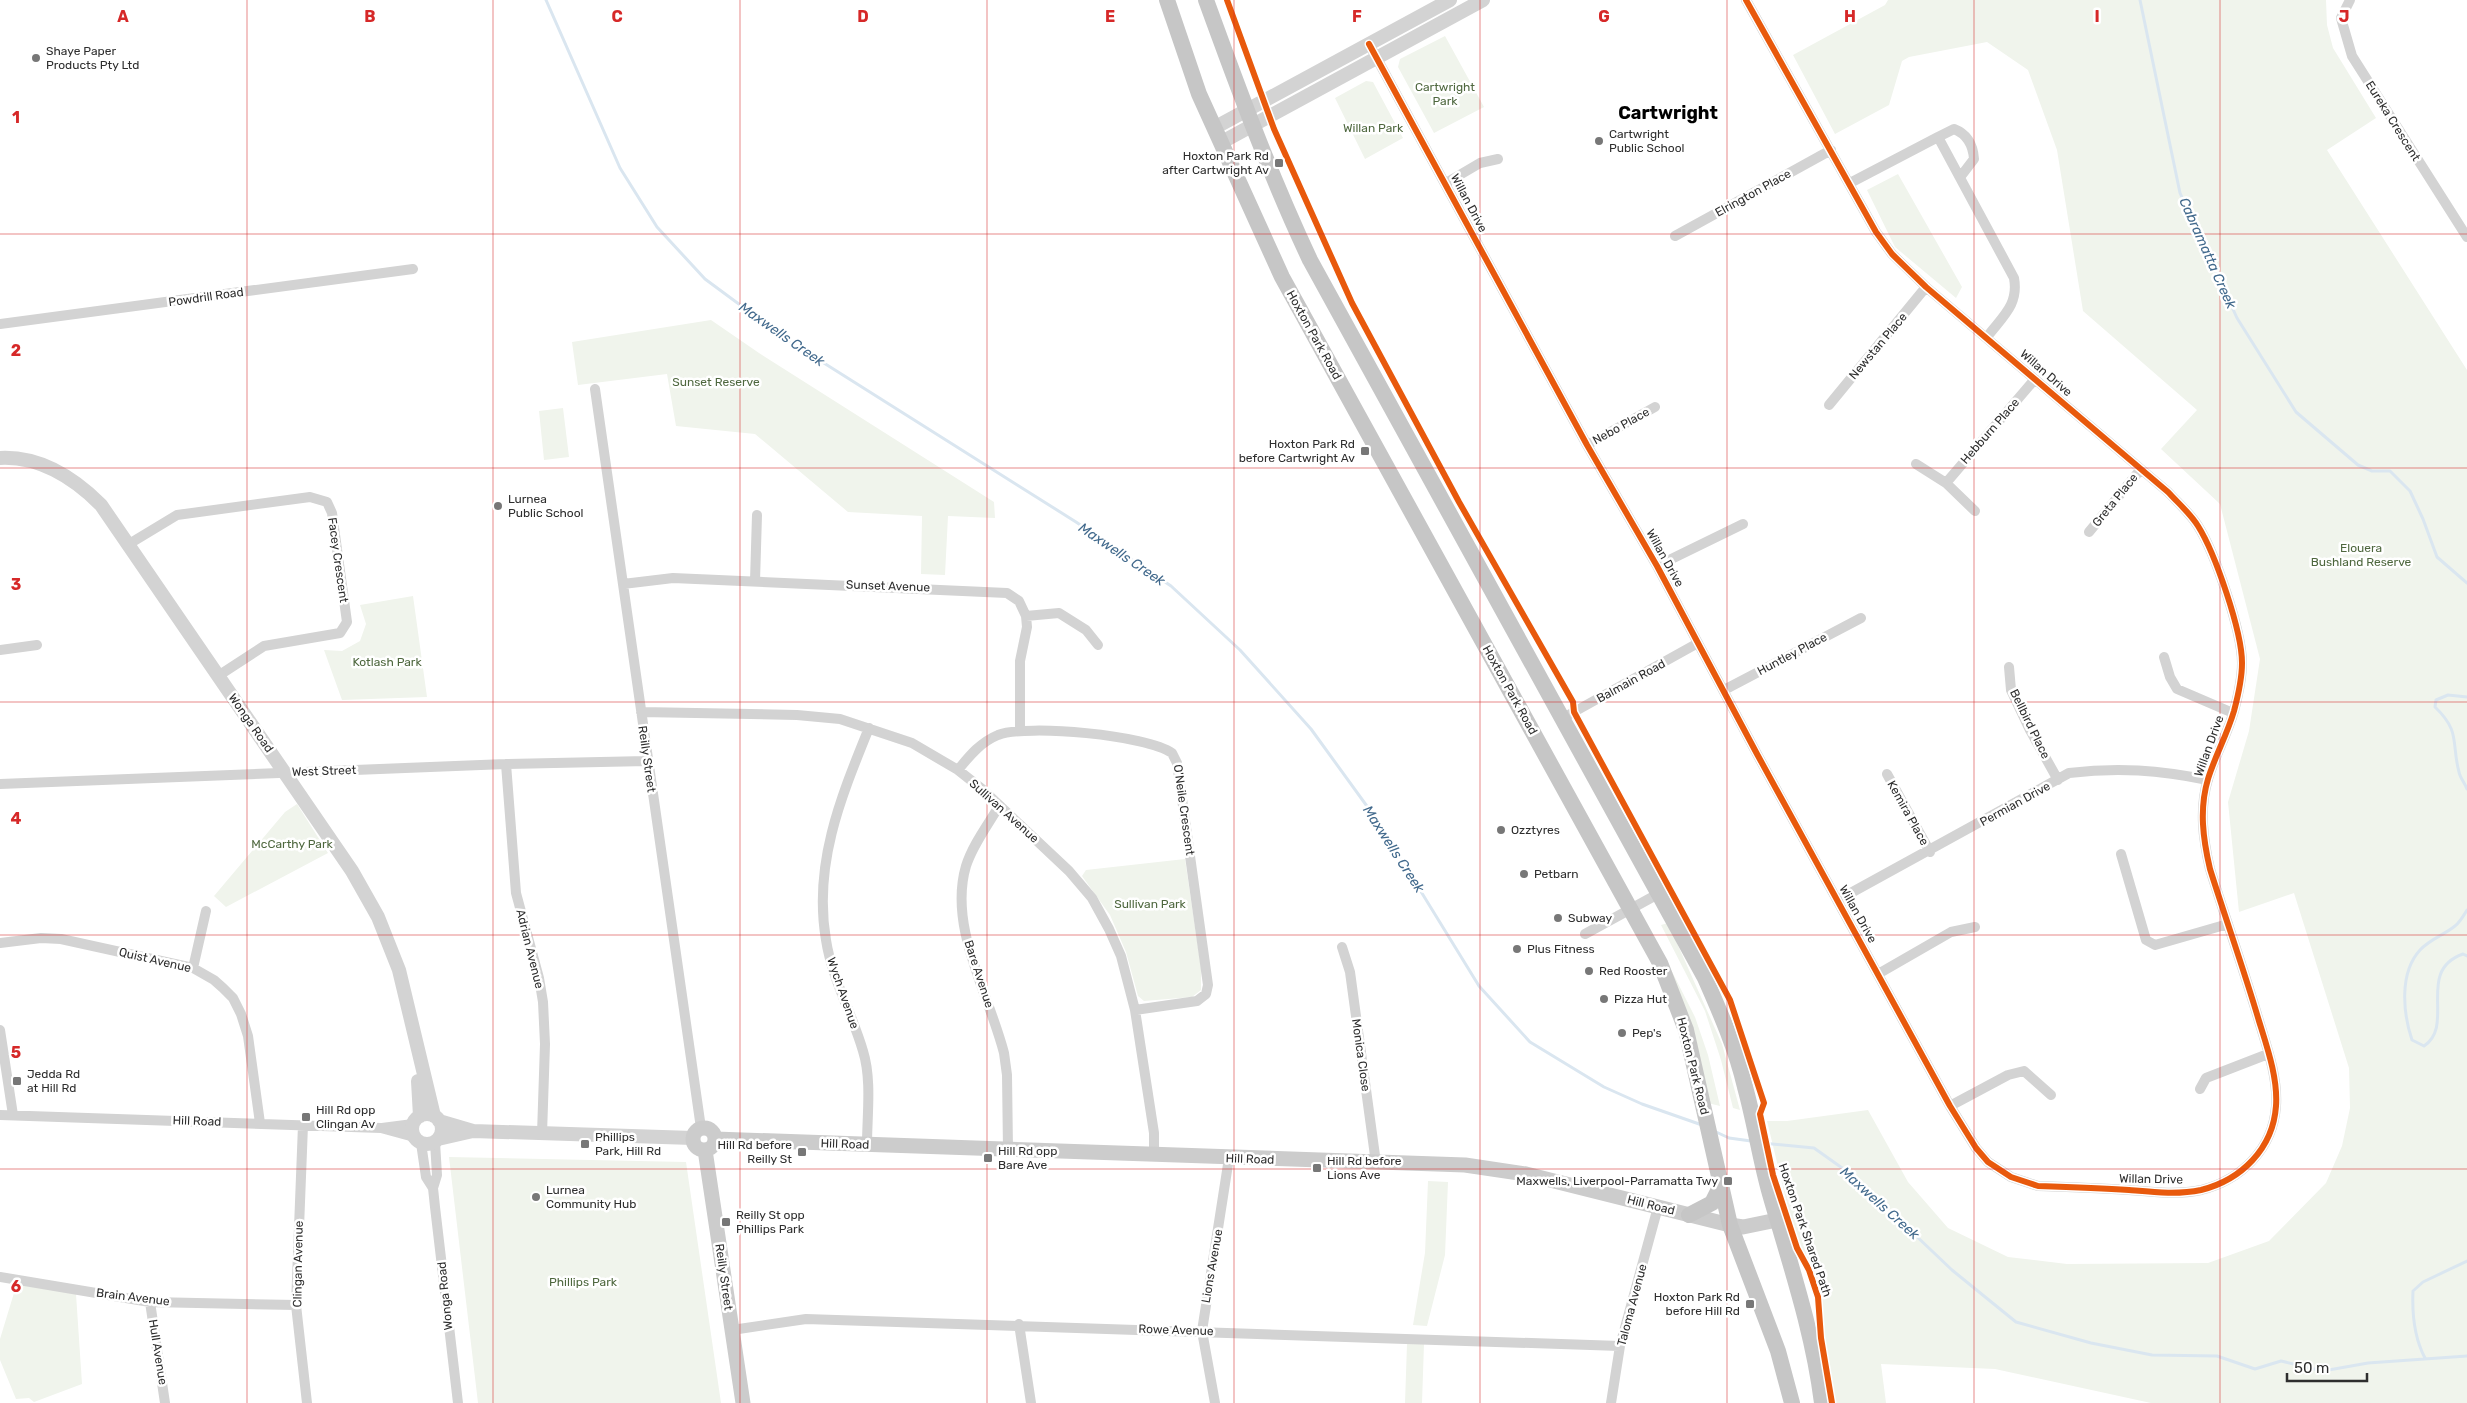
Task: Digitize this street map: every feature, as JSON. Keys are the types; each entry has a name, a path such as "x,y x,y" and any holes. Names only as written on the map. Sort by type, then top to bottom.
{"main road":[{"name":"Hoxton Park Road","path":"1166,0 1199,94 1282,277 1660,963 1677,1003 1730,1225 1778,1351 1792,1403"},
{"path":"1206,0 1246,111 1279,194 1310,260 1563,718 1721,1012 1733,1044 1777,1220 1803,1301 1812,1340 1822,1403"},
{"path":"697,1133 713,1132 710,1145"},
{"name":"Hill Road","path":"710,1145 867,1145 1466,1165 1526,1174 1730,1225 1743,1227 1777,1220"},
{"name":"Reilly Street","path":"710,1145 732,1330 743,1403"},
{"path":"1689,1215 1712,1204 1721,1185"}],"street":[{"path":"1218,135 1252,126 1483,0"},
{"name":"Willan Drive","path":"1369,44 1587,445 1657,566 1950,1106 1988,1162 1999,1171 2023,1183 2038,1186 2148,1192 2198,1190 2214,1186 2240,1172 2260,1152 2268,1137 2276,1106 2276,1089 2268,1054 2210,869 2204,843 2203,801 2208,780 2233,712 2240,682 2242,661 2227,600 2208,546 2197,525 2184,509 2141,469 1926,287 1892,254 1876,232 1746,0"},
{"name":"Eureka Crescent","path":"2350,0 2341,18 2352,56 2467,237"},
{"path":"1218,135 1246,111 1440,5"},
{"path":"1850,183 1954,129 1964,133 1973,151 1974,159 1961,176"},
{"path":"1938,136 2014,278 2016,290 2013,303 1987,337"},
{"name":"Elrington Place","path":"1675,236 1831,150"},
{"path":"1446,183 1480,162 1498,159"},
{"name":"Powdrill Road","path":"0,324 413,269"},
{"name":"Newstan Place","path":"1829,405 1926,287"},
{"name":"Hebburn Place","path":"1946,483 2035,379"},
{"name":"Reilly Street","path":"595,389 647,761 699,1101 697,1133"},
{"name":"Nebo Place","path":"1587,445 1655,407"},
{"name":"Wonga Road","path":"0,458 10,457 41,464 63,474 85,489 101,505 352,871 378,917 407,998 418,1058 426,1081 427,1130 437,1175 434,1188 458,1403"},
{"path":"1916,464 1946,483 1975,511"},
{"name":"Greta Place","path":"2089,532 2141,469"},
{"name":"Facey Crescent","path":"129,544 177,515 310,497 327,502 332,513 347,622 340,633 264,646 218,676"},
{"path":"755,581 757,514"},
{"path":"1657,566 1743,524"},
{"name":"Sunset Avenue","path":"623,584 667,578 998,591 1013,596 1022,606 1026,616"},
{"path":"1020,730 1020,661 1027,626 1026,616 1059,613 1086,630 1098,645"},
{"name":"Huntley Place","path":"1724,690 1861,618"},
{"name":"Balmain Road","path":"1563,718 1698,643"},
{"path":"0,650 37,645"},
{"path":"2164,656 2170,677 2177,689 2233,712"},
{"name":"Bellbird Place","path":"2009,667 2011,690 2030,730 2058,780"},
{"name":"Sullivan Avenue","path":"641,712 820,716 855,723 912,743 958,770 1066,867 1098,907 1121,956 1135,1010 1154,1133 1154,1154"},
{"name":"Wych Avenue","path":"867,1145 865,1060 830,958 823,921 822,895 826,852 833,822 868,728"},
{"name":"O'Neile Crescent","path":"958,770 975,750 990,739 1004,733 1020,730 1121,737 1164,748 1172,753 1176,759 1208,985 1204,997 1197,1001 1135,1010"},
{"name":"West Street","path":"0,784 506,764 647,761"},
{"name":"Adrian Avenue","path":"506,764 516,893 543,1002 545,1044 542,1134"},
{"name":"Permian Drive","path":"1838,900 1930,852 2069,774 2105,769 2149,770 2208,780"},
{"name":"Kemira Place","path":"1887,774 1930,852"},
{"name":"Bare Avenue","path":"999,806 968,860 963,879 961,904 964,927 1004,1053 1007,1075 1008,1150"},
{"path":"2121,854 2146,940 2155,945 2228,924"},
{"path":"1585,934 1658,894"},
{"path":"193,968 206,911"},
{"path":"1878,974 1951,932 1975,927"},
{"name":"Quist Avenue","path":"0,943 27,939 61,939 193,968 214,980 233,998 241,1014 248,1036 260,1123"},
{"name":"Monica Close","path":"1342,947 1350,972 1376,1163"},
{"path":"0,1030 13,1115"},
{"path":"2200,1089 2206,1078 2268,1054"},
{"path":"1950,1106 2008,1075 2024,1071 2051,1095"},
{"name":"Hill Road","path":"0,1115 542,1134 697,1133"},
{"name":"Clingan Avenue","path":"302,1125 296,1305 307,1403"},
{"name":"Lions Avenue","path":"1216,1403 1202,1331 1229,1158"},
{"name":"Taloma Avenue","path":"1611,1403 1620,1346 1658,1207"},
{"name":"Brain Avenue","path":"0,1277 150,1302 296,1305"},
{"name":"Hull Avenue","path":"150,1302 165,1403"},
{"name":"Rowe Avenue","path":"732,1330 806,1319 1019,1324 1620,1346"},
{"path":"1019,1324 1031,1403"}],"green space":[{"name":"Elouera Bushland Reserve","path":"1888,0 2326,0 2327,25 2333,48 2376,118 2327,150 2467,370 2467,1403 2151,1403 1995,1369 1881,1364 1886,1403 1835,1403 1817,1303 1789,1212 1767,1121 1787,1121 1868,1110 1908,1182 1948,1228 2008,1257 2067,1264 2208,1263 2269,1241 2326,1183 2342,1146 2350,1108 2349,1068 2294,893 2239,912 2228,802 2249,731 2260,659 2220,504 2161,449 2197,410 2083,311 2057,150 2028,70 1987,42 1909,57 1902,61 1889,105 1835,134 1793,55 1885,5"},
{"name":"Cartwright Park","path":"1445,36 1484,107 1434,133 1398,67 1400,59"},
{"name":"Willan Park","path":"1366,81 1373,82 1403,138 1365,159 1335,98"},
{"path":"1898,174 1962,287 1956,298 1895,247 1867,190"},
{"name":"Sunset Reserve","path":"711,320 759,353 994,502 995,518 948,516 945,575 921,574 922,516 848,512 755,434 676,426 667,374 578,385 572,342"},
{"path":"563,408 569,457 544,460 539,411"},
{"name":"Kotlash Park","path":"413,596 427,697 342,700 324,650 342,651 360,641 366,624 360,605"},
{"name":"McCarthy Park","path":"297,804 328,853 226,907 214,896 285,812"},
{"name":"Sullivan Park","path":"1185,859 1201,968 1201,990 1192,997 1144,1001 1138,996 1126,952 1110,915 1082,876 1086,870"},
{"path":"1668,923 1722,1044 1740,1110 1733,1108 1721,1060 1705,1011 1661,925"},
{"path":"1657,942 1695,1017 1708,1055 1720,1106 1708,1103"},
{"name":"Phillips Park","path":"449,1157 686,1162 721,1403 478,1403"},
{"path":"1428,1181 1448,1182 1445,1255 1427,1326 1413,1325 1425,1253"},
{"path":"17,1283 76,1294 82,1384 34,1402 29,1398 16,1399 0,1360 0,1339"},
{"path":"1407,1344 1424,1344 1422,1403 1405,1403"}],"waterway":[{"name":"Maxwells Creek","path":"546,0 620,168 657,227 705,279 789,341 1076,522 1171,586 1240,650 1311,729 1377,820 1479,986 1530,1042 1604,1087 1642,1104 1702,1125"},
{"name":"Cabramatta Creek","path":"2140,0 2180,193 2237,318 2296,412 2358,465 2372,471 2390,471 2410,491 2437,557 2467,583"},
{"name":"Cabramatta Creek","path":"2467,697 2448,695 2436,700 2435,707 2449,723 2454,738 2460,774 2467,789"},
{"name":"Cabramatta Creek","path":"2467,910 2455,926 2428,943 2413,959 2406,981 2405,994 2406,1018 2412,1040 2424,1046 2433,1037 2437,1025 2437,998 2441,973 2449,962 2463,954 2467,956"},
{"name":"Maxwells Creek","path":"1714,1131 1729,1138 1751,1141"},
{"name":"Maxwells Creek","path":"1762,1143 1814,1148 1852,1175 1952,1270 2016,1322 2091,1343 2152,1355 2217,1356 2255,1369 2281,1361 2323,1371 2368,1363 2467,1356"},
{"name":"Cabramatta Creek","path":"2425,1358 2415,1326 2413,1291 2423,1282 2467,1261"}],"cycle path":[{"name":"Hoxton Park Shared Path","path":"1227,0 1274,129 1352,303 1459,502 1573,702 1574,712 1730,1000 1764,1103 1760,1114 1773,1175 1797,1248 1809,1270 1818,1297 1821,1338 1832,1403"},
{"path":"1369,44 1587,445 1657,566 1757,754 1950,1106 1976,1148 1988,1162 2011,1177 2038,1186 2174,1193 2192,1192 2216,1185 2242,1170 2261,1149 2269,1136 2274,1122 2276,1095 2274,1074 2268,1052 2210,869 2205,846 2203,813 2205,790 2234,711 2242,669 2238,632 2212,554 2198,526 2188,512 2168,492 1926,287 1892,254 1876,232 1746,0"}],"place":[{"name":"Shaye Paper Products Pty Ltd","path":"36,58"},
{"name":"Cartwright Public School","path":"1599,141"},
{"name":"Hoxton Park Rd after Cartwright Av","path":"1279,163"},
{"name":"Hoxton Park Rd before Cartwright Av","path":"1365,451"},
{"name":"Lurnea Public School","path":"498,506"},
{"name":"Ozztyres","path":"1501,830"},
{"name":"Petbarn","path":"1524,874"},
{"name":"Subway","path":"1558,918"},
{"name":"Plus Fitness","path":"1517,949"},
{"name":"Red Rooster","path":"1589,971"},
{"name":"Pizza Hut","path":"1604,999"},
{"name":"Pep's","path":"1622,1033"},
{"name":"Jedda Rd at Hill Rd","path":"17,1081"},
{"name":"Hill Rd opp Clingan Av","path":"306,1117"},
{"name":"Phillips Park, Hill Rd","path":"585,1144"},
{"name":"Hill Rd before Reilly St","path":"802,1152"},
{"name":"Hill Rd opp Bare Ave","path":"988,1158"},
{"name":"Hill Rd before Lions Ave","path":"1317,1168"},
{"name":"Maxwells, Liverpool-Parramatta Twy","path":"1728,1181"},
{"name":"Lurnea Community Hub","path":"536,1197"},
{"name":"Reilly St opp Phillips Park","path":"726,1222"},
{"name":"Hoxton Park Rd before Hill Rd","path":"1750,1304"}],"district":[{"name":"Cartwright","path":"1668,113"}]}
